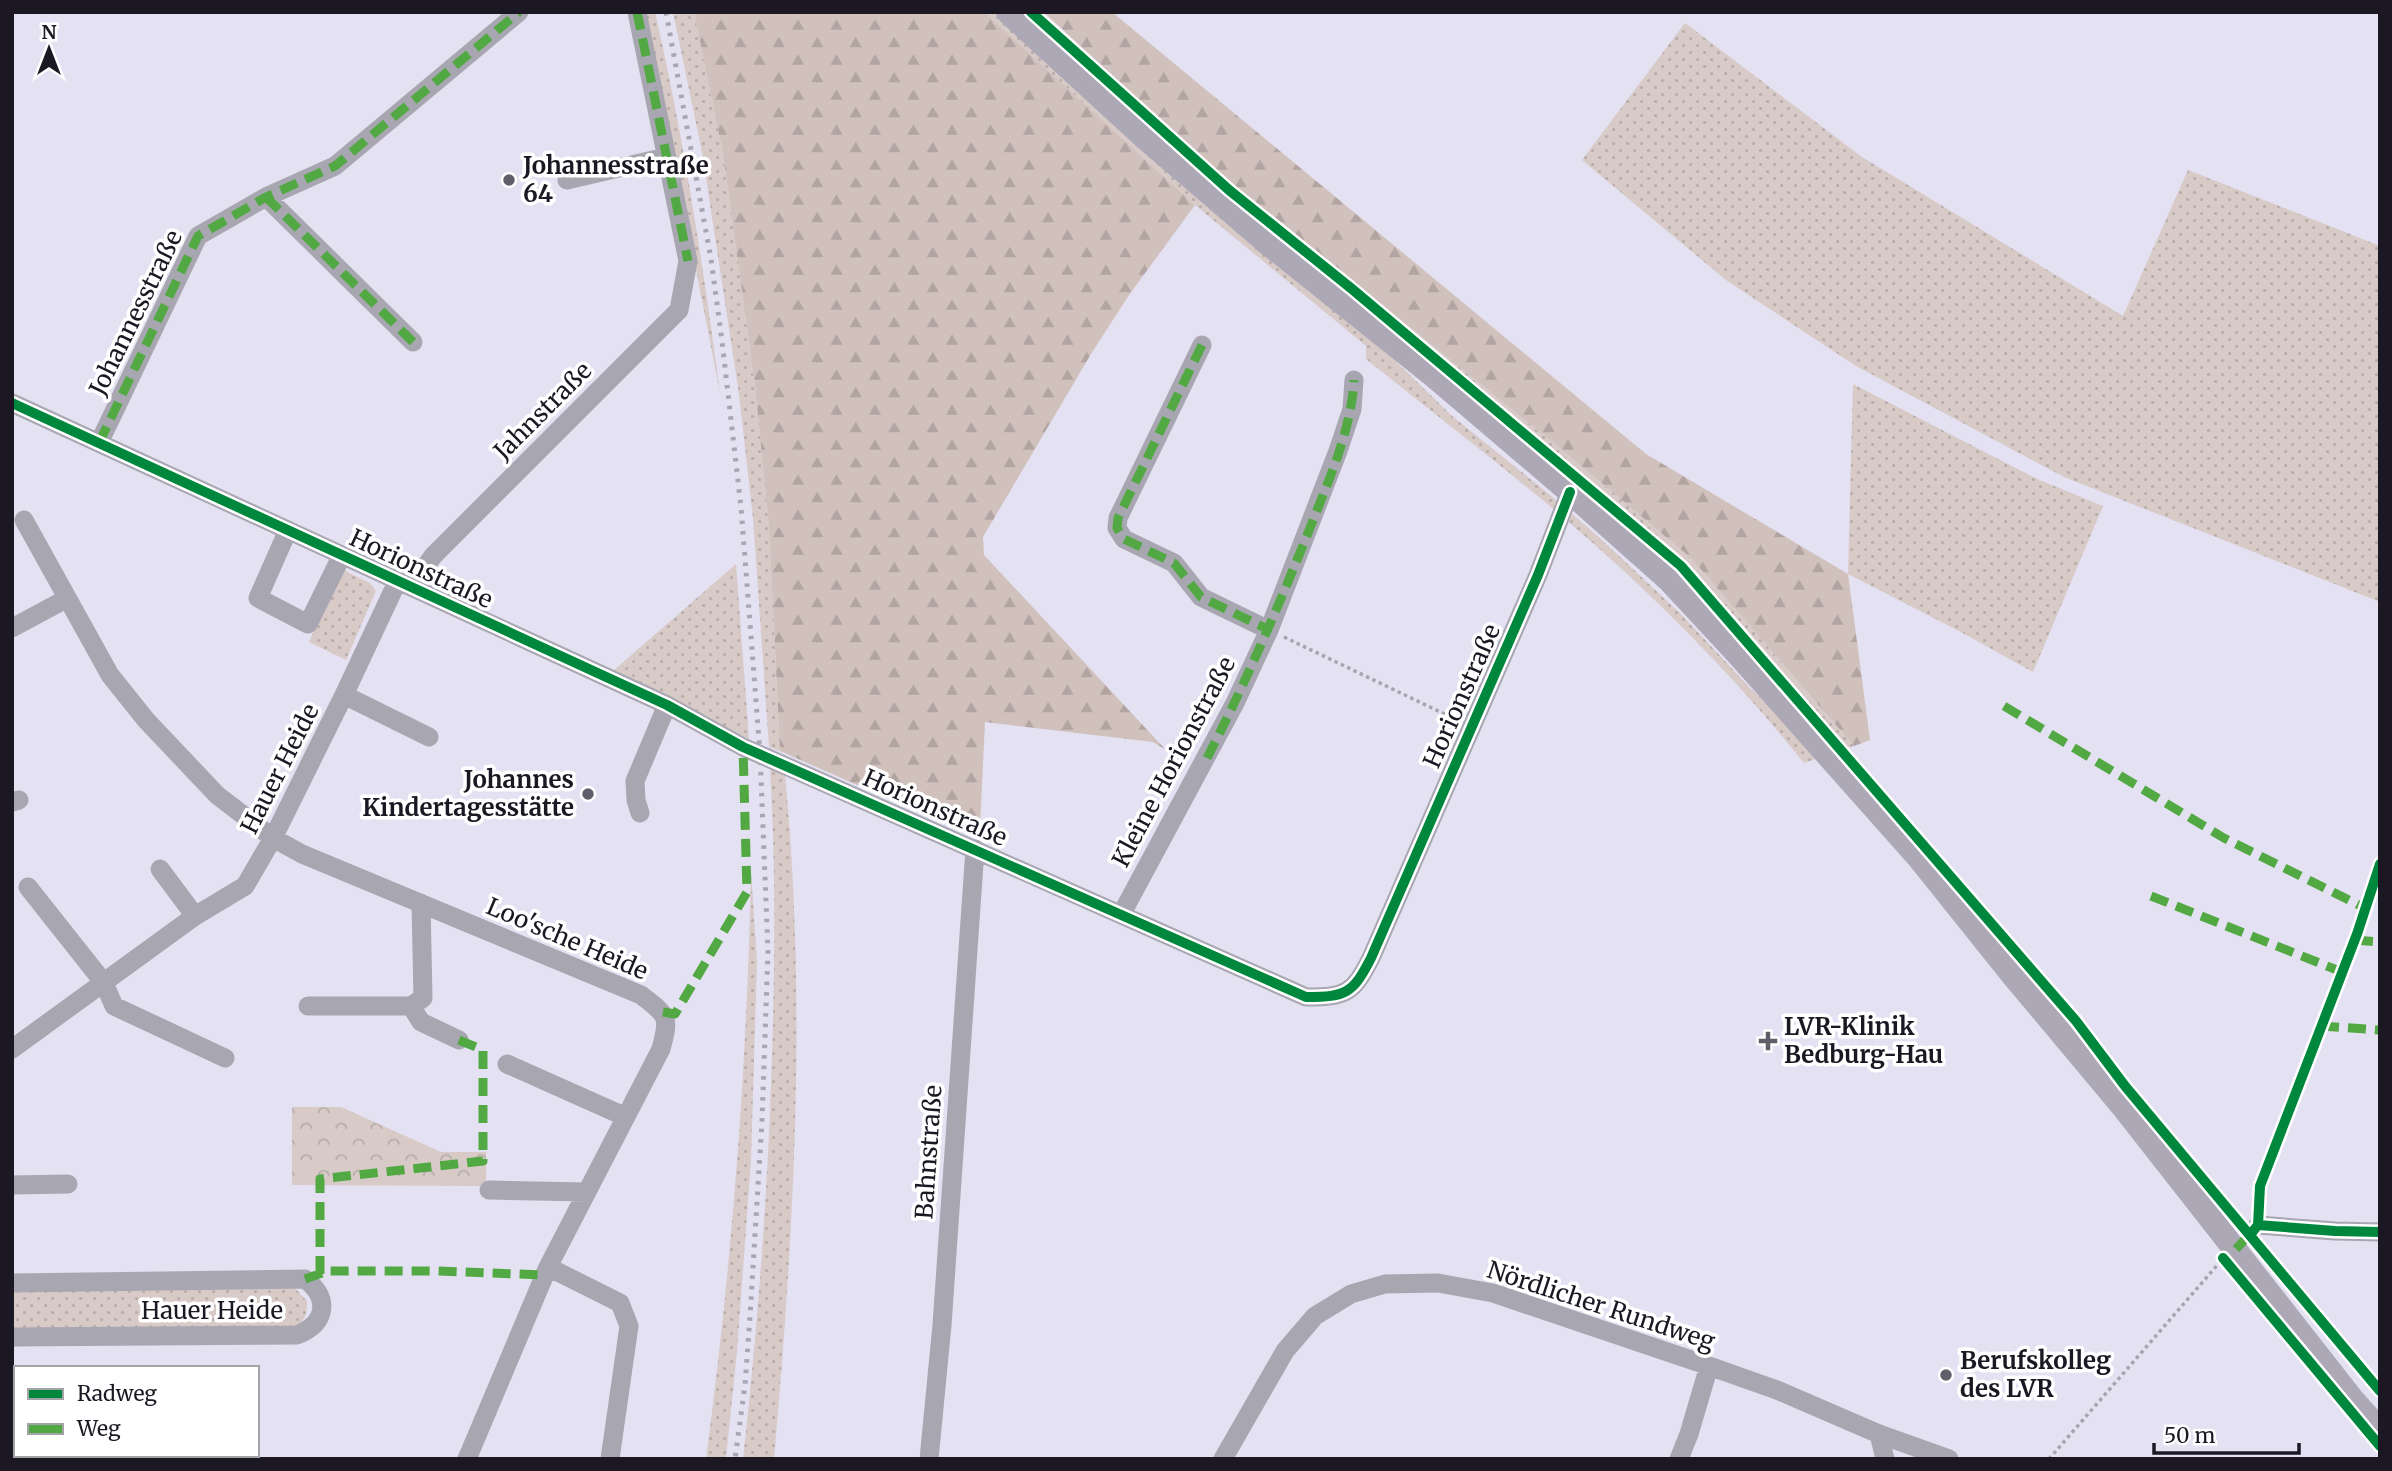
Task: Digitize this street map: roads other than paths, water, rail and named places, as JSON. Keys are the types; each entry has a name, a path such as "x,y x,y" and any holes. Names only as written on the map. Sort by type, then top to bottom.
{"main road":[{"path":"1007,12 1143,137 1265,241 1434,376 1669,580 1877,809 2124,1108 2361,1410 2380,1430"}],"street":[{"name":"Johannesstraße","path":"99,443 198,236 266,197 335,166 519,12"},
{"path":"567,180 666,157 637,12"},
{"name":"Jahnstraße","path":"404,584 679,310 688,261 666,157"},
{"path":"266,197 413,342"},
{"path":"1202,345 1118,518 1117,528 1124,539 1174,563 1201,597 1269,630"},
{"name":"Kleine Horionstraße","path":"1121,915 1229,714 1269,630 1338,451 1352,409 1353,380"},
{"name":"Horionstraße","path":"12,403 667,705 743,747 1306,997 1332,997 1357,985 1538,575 1570,492"},
{"name":"Loo'sche Heide","path":"23,520 110,676 146,720 217,795 273,838 302,854 641,995 663,1012 667,1026 661,1049 548,1267 467,1459"},
{"path":"288,530 258,598 309,624 342,555"},
{"name":"Hauer Heide","path":"12,1049 195,916 245,886 273,838 344,695 404,584"},
{"path":"12,628 66,599"},
{"name":"Hauer Heide","path":"344,695 429,737"},
{"path":"640,813 635,781 667,705"},
{"name":"Bahnstraße","path":"929,1459 942,1325 975,849"},
{"path":"160,869 195,916"},
{"path":"28,887 104,983 114,1006 225,1058"},
{"path":"308,1006 411,1006 423,998 421,902"},
{"path":"411,1006 421,1022 458,1040"},
{"path":"507,1063 626,1117"},
{"path":"12,1185 68,1184"},
{"path":"489,1190 587,1192"},
{"path":"2258,1225 2380,1232"},
{"path":"548,1267 620,1303 629,1326 610,1459"},
{"name":"Hauer Heide","path":"12,1283 305,1279 319,1293 321,1305 320,1319 309,1330 297,1335 12,1337"},
{"name":"Nördlicher Rundweg","path":"1223,1459 1285,1351 1315,1316 1351,1294 1385,1284 1438,1283 1493,1293 1709,1366 1777,1390 1879,1434 1949,1459"},
{"path":"1679,1459 1709,1366"},
{"path":"1879,1434 1885,1459"}],"railway":[{"path":"666,12 711,259 722,341 741,507 760,753 768,951 762,1121 745,1385 735,1459"}],"place":[{"name":"Johannesstraße 64","path":"509,180"},
{"name":"Johannes Kindertagesstätte","path":"588,794"},
{"name":"LVR-Klinik Bedburg-Hau","path":"1768,1041"},
{"name":"Berufskolleg des LVR","path":"1946,1375"}]}
